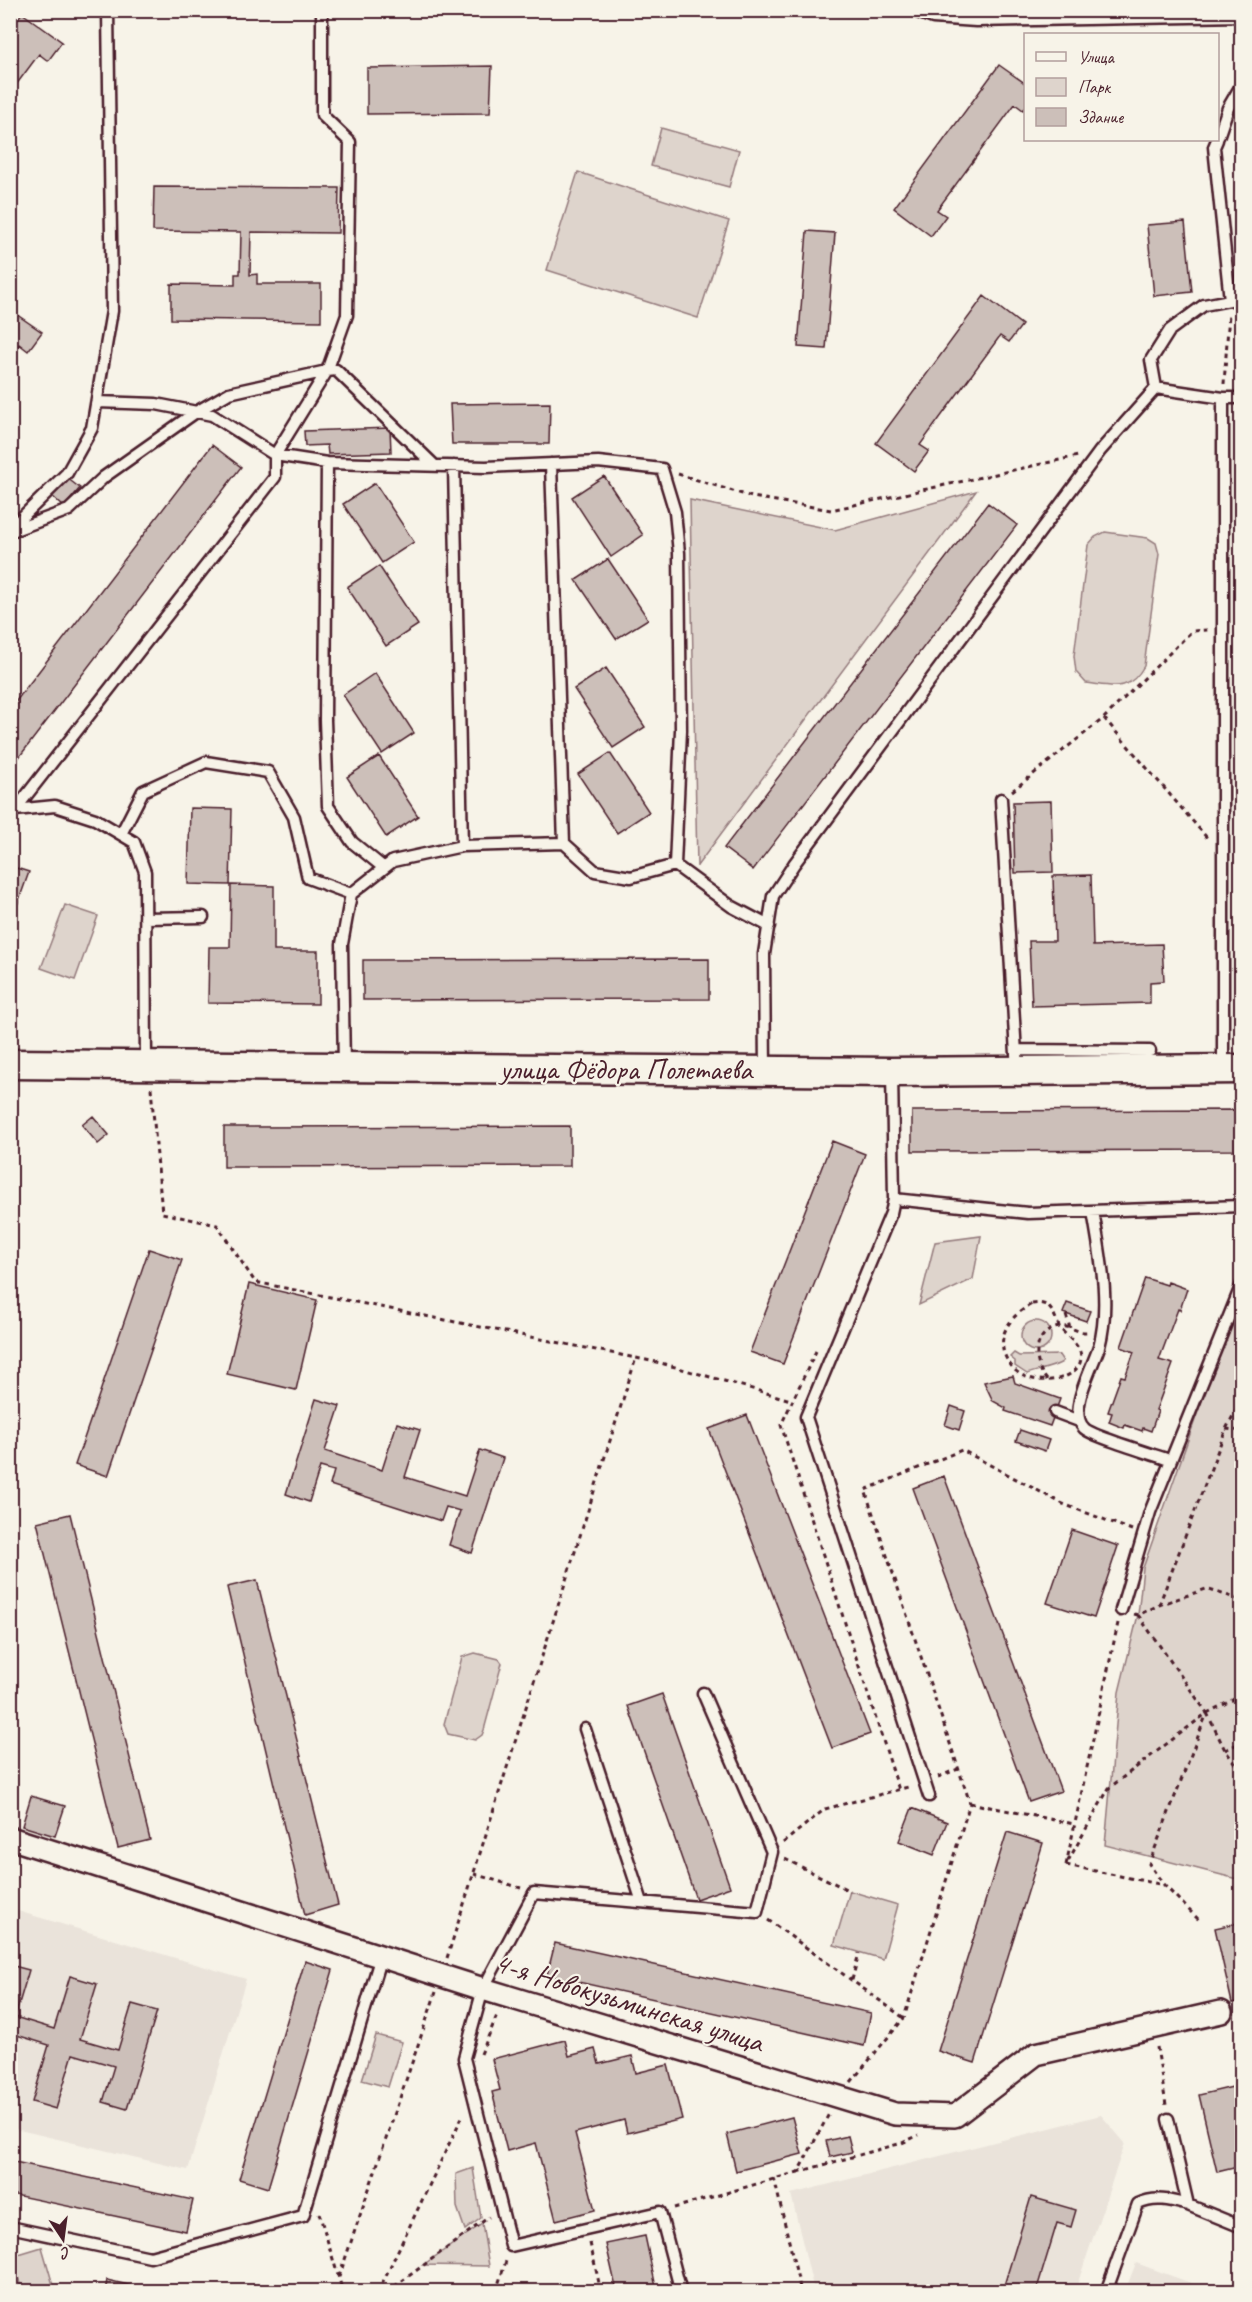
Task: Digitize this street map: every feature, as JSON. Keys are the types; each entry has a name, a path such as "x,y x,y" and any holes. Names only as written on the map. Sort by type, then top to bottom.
{"main road":[{"name":"улица Фёдора Полетаева","path":"10,1064 148,1076 344,1067 891,1072 1017,1061 1232,1070"}],"street":[{"name":"4-я Новокузьминская улица","path":"10,1838 483,1989 895,2114 955,2116 1035,2054 1221,2012"}],"lane":[{"path":"10,530 68,473 93,428 112,311 108,10"},
{"path":"148,1076 145,872 134,842 95,819 55,806 15,810 275,477 275,455 327,371 347,315 350,142 322,115 322,10"},
{"path":"912,10 933,18 976,21 1032,15 1241,16 1242,28"},
{"path":"1219,133 1228,108 1242,84"},
{"path":"1156,388 1151,360 1170,330 1204,305 1230,300 1214,147 1216,141"},
{"path":"10,530 69,510 104,477 196,412 229,393 327,371 336,370 435,466"},
{"path":"1156,388 1224,398 1242,398"},
{"path":"765,1071 764,954 773,896 794,864 1100,452 1156,388"},
{"path":"1224,398 1223,856 1232,1070"},
{"path":"97,402 156,404 212,416 275,455 327,463 454,466 598,462 662,469 675,512 679,553 681,730 675,865"},
{"path":"327,463 325,685 328,806 352,842 384,868"},
{"path":"551,464 564,843"},
{"path":"454,466 462,846"},
{"path":"122,834 143,791 206,762 268,772 294,817 308,878 351,894"},
{"path":"1001,799 1017,1061 1150,1051"},
{"path":"344,1067 342,944 351,894 393,861 462,846 564,843 594,871 631,877 675,865"},
{"path":"675,865 731,906 769,926"},
{"path":"145,918 203,917"},
{"path":"891,1072 894,1199 891,1213 806,1417 928,1796"},
{"path":"894,1199 1028,1213 1242,1206"},
{"path":"1079,1421 1078,1405 1098,1348 1102,1326 1102,1274 1093,1211"},
{"path":"1121,1610 1169,1460 1242,1284"},
{"path":"1055,1412 1079,1421 1086,1430 1169,1460"},
{"path":"681,2292 660,2212 511,2246 464,2058 483,1989 534,1893 757,1912 772,1852 703,1694"},
{"path":"585,1729 642,1902"},
{"path":"10,2227 150,2257 303,2216 381,1956"},
{"path":"1168,2119 1188,2205"},
{"path":"1106,2292 1138,2204 1149,2199 1168,2199 1242,2226"}],"path":[{"path":"1224,398 1230,300"},
{"path":"662,469 752,497 831,510 1100,452"},
{"path":"1001,799 1104,718 1192,631 1223,628"},
{"path":"1104,718 1223,856"},
{"path":"148,1076 162,1212 217,1225 255,1282 661,1363 791,1400"},
{"path":"1035,1303 1045,1305 1050,1309 1060,1327 1077,1346 1080,1356 1076,1370 1068,1377 1047,1380 1028,1377 1016,1370 1005,1352 1004,1330 1018,1314 1035,1303"},
{"path":"1066,1315 1070,1328"},
{"path":"1047,1380 1036,1363 1037,1345 1046,1334 1060,1327 1083,1332 1102,1326"},
{"path":"339,2277 442,1975 636,1358"},
{"path":"1159,1605 1226,1429 1242,1399"},
{"path":"1226,1429 1242,1431"},
{"path":"798,2172 838,2097 904,2018 970,1803 865,1490 962,1450 1063,1504 1144,1534"},
{"path":"1138,1615 1159,1605 1206,1589 1242,1599"},
{"path":"1066,1865 1121,1610 1138,1615 1207,1713 1226,1750 1242,1773"},
{"path":"1242,1631 1240,1696 1242,1701"},
{"path":"1066,1865 1109,1788 1207,1713 1240,1696"},
{"path":"1198,1920 1164,1885 1149,1864 1207,1713"},
{"path":"1226,1750 1242,1742"},
{"path":"850,1891 772,1852 825,1809 899,1790 958,1769"},
{"path":"970,1803 1074,1824"},
{"path":"1066,1865 1164,1885"},
{"path":"474,1874 534,1893"},
{"path":"757,1912 904,2018"},
{"path":"852,1980 859,1953"},
{"path":"378,2292 462,2120 470,2082 505,1995"},
{"path":"1153,2027 1168,2119"},
{"path":"660,2212 902,2143 923,2133"},
{"path":"774,2178 801,2292"},
{"path":"312,2188 343,2292"},
{"path":"387,2292 501,2208"},
{"path":"587,2229 601,2292"},
{"path":"497,2288 511,2246"},
{"path":"477,2292 497,2288"},
{"path":"497,2288 501,2292"}],"shaded area":[{"path":"11,1909 246,1979 188,2170 11,2128"},
{"path":"1101,2115 1125,2143 1075,2291 814,2291 791,2194"},
{"path":"1136,2263 1213,2291 1125,2291"}],"green space":[{"path":"661,128 739,150 729,187 651,166"},
{"path":"578,172 729,221 698,318 547,270"},
{"path":"976,491 697,867 690,500 835,530"},
{"path":"1105,532 1148,538 1156,543 1159,554 1144,666 1132,680 1120,686 1086,683 1076,672 1074,656 1088,545 1095,537"},
{"path":"65,905 98,916 75,980 41,968"},
{"path":"981,1236 973,1279 919,1305 935,1242"},
{"path":"1241,1289 1241,1880 1105,1845 1119,1692 1138,1615 1143,1568"},
{"path":"1036,1321 1042,1322 1050,1330 1050,1342 1042,1350 1036,1351 1030,1350 1022,1342 1021,1336 1022,1330 1030,1322"},
{"path":"1014,1353 1019,1356 1059,1355 1063,1361 1052,1367 1027,1374 1015,1366 1015,1361 1010,1357"},
{"path":"475,1653 499,1659 502,1663 484,1730 482,1735 475,1740 448,1734 444,1724 462,1657"},
{"path":"850,1891 898,1905 883,1959 834,1945"},
{"path":"376,2035 402,2042 388,2087 362,2080"},
{"path":"473,2168 481,2218 465,2230 457,2207 456,2174"},
{"path":"482,2224 489,2266 423,2265"},
{"path":"42,2247 53,2285 22,2291 12,2256"}],"building":[{"path":"22,13 62,42 48,61 39,54 10,93 10,29"},
{"path":"999,65 1024,83 1024,109 1015,104 937,210 946,216 931,236 894,208"},
{"path":"492,66 490,113 367,114 367,68"},
{"path":"154,187 339,188 338,233 251,232 250,275 257,274 257,284 321,284 321,321 171,319 171,284 235,285 235,274 240,274 241,232 153,231"},
{"path":"1185,222 1192,292 1154,296 1147,225"},
{"path":"807,231 835,233 826,349 798,347"},
{"path":"984,296 1022,325 1009,342 1000,336 920,445 929,451 914,471 876,443"},
{"path":"10,310 42,332 28,351 19,344 10,356"},
{"path":"550,403 549,444 452,444 450,404"},
{"path":"390,428 391,452 328,454 327,445 305,446 304,431"},
{"path":"212,445 241,467 10,769 10,709"},
{"path":"604,476 643,535 611,557 572,497"},
{"path":"67,478 80,488 64,507 52,496"},
{"path":"375,483 414,542 382,563 343,504"},
{"path":"988,503 1017,525 753,870 724,848"},
{"path":"608,559 648,619 616,639 576,580"},
{"path":"379,566 418,625 386,646 347,587"},
{"path":"606,668 645,727 613,748 574,689"},
{"path":"375,673 414,733 382,754 343,695"},
{"path":"610,753 649,812 617,833 578,774"},
{"path":"379,756 418,816 386,837 347,777"},
{"path":"1051,801 1053,872 1015,873 1013,802"},
{"path":"190,808 232,809 230,885 188,884"},
{"path":"10,866 29,872 10,925"},
{"path":"1091,875 1093,946 1162,944 1164,981 1150,982 1150,1003 1032,1006 1029,941 1055,941 1053,876"},
{"path":"231,885 274,886 274,951 318,951 318,1004 208,1003 209,947 230,947"},
{"path":"709,959 709,999 363,1000 363,960"},
{"path":"1242,1110 1242,1150 912,1151 912,1111"},
{"path":"93,1116 109,1135 98,1144 82,1125"},
{"path":"570,1126 570,1166 224,1167 224,1127"},
{"path":"832,1141 865,1154 783,1364 750,1352"},
{"path":"149,1249 182,1260 108,1476 75,1465"},
{"path":"1145,1278 1167,1285 1168,1282 1187,1289 1159,1360 1173,1364 1156,1410 1158,1411 1151,1431 1143,1428 1142,1431 1125,1425 1124,1428 1109,1422 1112,1413 1108,1412 1121,1376 1125,1377 1134,1352 1121,1347"},
{"path":"249,1284 317,1300 296,1390 227,1374"},
{"path":"1067,1303 1090,1311 1086,1321 1063,1313"},
{"path":"1013,1376 1015,1383 1060,1399 1050,1426 1005,1411 1006,1408 993,1401 984,1382"},
{"path":"316,1399 340,1406 325,1451 382,1470 397,1423 420,1430 405,1477 465,1496 480,1450 503,1458 472,1553 449,1545 460,1511 446,1507 441,1521 330,1485 334,1471 320,1467 309,1502 286,1494"},
{"path":"951,1406 965,1411 959,1430 945,1425"},
{"path":"747,1415 870,1734 832,1748 709,1429"},
{"path":"1020,1430 1049,1440 1045,1451 1016,1441"},
{"path":"944,1476 1061,1791 1029,1802 913,1488"},
{"path":"70,1514 150,1840 118,1848 37,1522"},
{"path":"1072,1530 1118,1546 1094,1618 1047,1603"},
{"path":"257,1580 338,1905 305,1915 227,1587"},
{"path":"662,1694 730,1887 696,1899 628,1706"},
{"path":"31,1796 65,1806 55,1836 22,1826"},
{"path":"912,1808 947,1822 934,1855 899,1841"},
{"path":"1007,1832 1043,1843 975,2063 938,2051"},
{"path":"1242,1922 1242,2001 1232,2003 1215,1928"},
{"path":"555,1943 871,2013 864,2046 547,1975"},
{"path":"305,1961 333,1970 268,2188 239,2179"},
{"path":"10,1965 29,1970 15,2017 54,2029 70,1976 97,1984 80,2039 118,2050 132,2004 157,2011 127,2109 103,2102 114,2066 73,2054 56,2109 32,2102 49,2045 10,2033"},
{"path":"565,2040 569,2056 595,2049 599,2064 632,2056 636,2073 668,2065 682,2119 627,2133 624,2120 575,2133 595,2210 556,2220 536,2143 507,2151 492,2092 500,2090 492,2059"},
{"path":"1241,2085 1242,2166 1217,2172 1199,2095"},
{"path":"792,2117 802,2154 736,2171 727,2134"},
{"path":"848,2136 852,2152 830,2157 826,2141"},
{"path":"10,2161 193,2200 186,2231 10,2194"},
{"path":"1031,2197 1076,2210 1071,2227 1057,2223 1036,2292 1002,2292"},
{"path":"645,2236 657,2292 617,2292 606,2244"},
{"path":"107,2280 158,2292 105,2292"}]}
